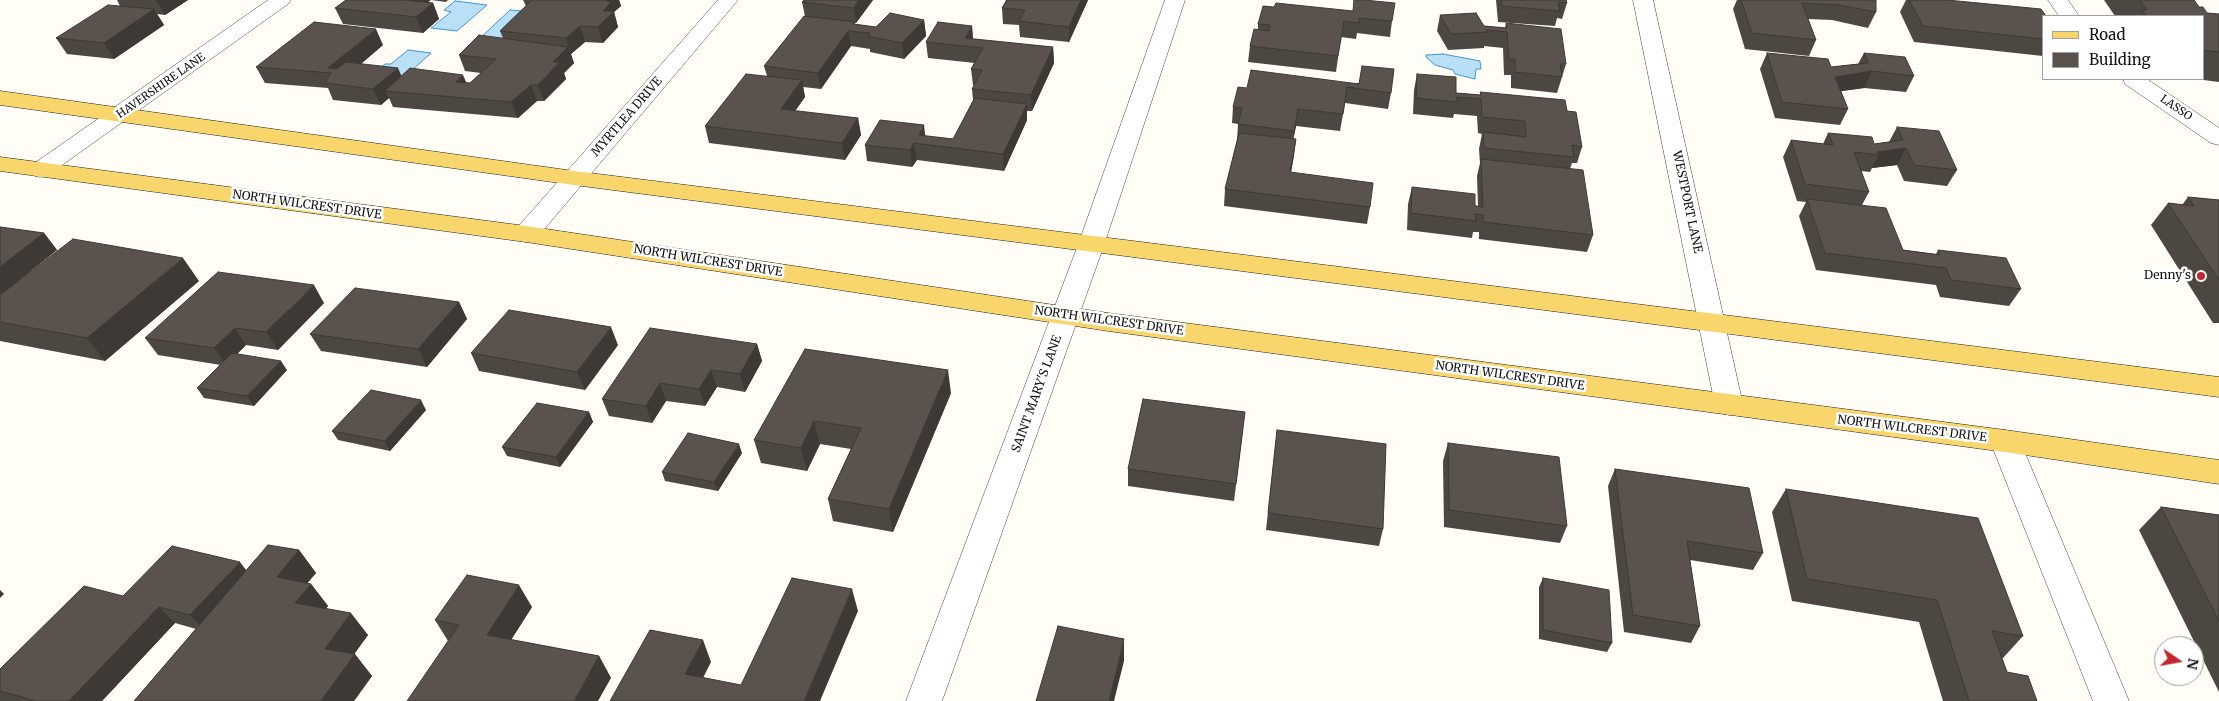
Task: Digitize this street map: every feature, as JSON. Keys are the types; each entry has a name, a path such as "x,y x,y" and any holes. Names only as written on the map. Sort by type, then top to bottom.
{"main road":[{"path":"0,98 574,178 2219,387"},
{"name":"NORTH WILCREST DRIVE","path":"0,164 526,234 1065,316 2005,441 2219,472"}],"street":[{"name":"HAVERSHIRE LANE","path":"40,170 282,0"},
{"name":"MYRTLEA DRIVE","path":"526,234 728,0"},
{"name":"SAINT MARY'S LANE","path":"924,701 1091,245 1175,0"},
{"name":"WESTPORT LANE","path":"1643,0 1729,405"},
{"path":"2058,0 2068,15"},
{"name":"LASSO","path":"2133,80 2219,138"},
{"path":"2005,441 2111,701"}],"water":[{"path":"455,1 487,5 457,31 431,28 451,12 444,10"},
{"path":"510,10 522,11 501,42 478,40"},
{"path":"408,50 431,53 400,81 369,77 385,64 391,64"},
{"path":"1443,54 1480,61 1481,69 1476,69 1475,79 1455,74 1453,70 1435,65 1426,57 1426,55"}],"building":[{"path":"346,0 404,0 433,3 416,17 335,8"},
{"path":"532,0 605,0 611,2 603,11 614,11 598,27 580,26 566,38 500,31"},
{"path":"804,0 859,0 854,8 802,2"},
{"path":"1007,0 1081,0 1069,27 1019,21 1025,10 1002,8"},
{"path":"1354,0 1395,3 1392,21 1359,18 1359,23 1344,21 1338,56 1250,46 1254,29 1269,31 1270,25 1258,24 1263,6 1274,7 1276,3 1353,11"},
{"path":"1501,0 1566,0 1567,3 1558,2 1560,11 1502,6"},
{"path":"1741,0 1876,0 1876,12 1839,5 1802,3 1816,40 1752,33"},
{"path":"1909,0 1947,0 2041,9 2045,15 2042,15 2042,39 1923,26"},
{"path":"2140,0 2194,0 2207,13 2219,14 2219,52 2204,50 2204,15 2146,15 2142,10 2147,10"},
{"path":"108,5 154,9 104,43 56,38"},
{"path":"890,13 924,20 902,43 868,36 870,33 848,31 818,73 764,66 804,16 855,22 853,24 876,27"},
{"path":"1476,13 1484,26 1507,28 1506,23 1561,29 1566,64 1560,64 1562,77 1515,72 1515,59 1509,59 1507,32 1486,30 1488,32 1451,34 1440,15"},
{"path":"314,22 376,29 328,68 336,69 346,62 398,68 373,89 325,83 331,73 256,67"},
{"path":"938,22 972,26 965,38 1053,47 1031,95 972,89 982,70 971,69 983,48 926,42"},
{"path":"479,35 568,47 553,62 560,62 538,85 531,85 511,102 385,91 410,68 463,75 456,82 470,83 496,59 459,55"},
{"path":"1767,53 1828,59 1831,67 1868,63 1864,53 1905,57 1914,76 1872,71 1835,77 1848,109 1782,102"},
{"path":"1362,66 1394,69 1391,93 1347,87 1343,114 1298,109 1294,131 1238,124 1242,108 1233,107 1238,87 1247,88 1251,70 1359,84"},
{"path":"746,74 802,80 781,109 858,118 842,143 705,126"},
{"path":"1417,74 1456,77 1456,93 1481,95 1480,92 1565,100 1567,111 1576,112 1582,147 1572,145 1574,157 1484,148 1483,132 1526,137 1525,121 1482,117 1481,99 1457,97 1457,102 1416,98"},
{"path":"975,98 1027,104 1003,154 914,143 910,150 865,145 880,120 924,125 919,135 953,139"},
{"path":"1897,127 1939,131 1957,170 1914,165 1906,148 1877,152 1879,155 1854,152 1869,192 1805,184 1791,140 1833,145 1828,133 1872,137 1874,144 1903,140"},
{"path":"1239,133 1296,139 1290,172 1373,183 1370,207 1225,189"},
{"path":"1481,159 1583,170 1593,235 1483,222 1483,215 1475,214 1476,221 1411,213 1412,187 1475,194 1475,206 1483,207"},
{"path":"2188,197 2219,200 2219,280 2168,203 2194,206"},
{"path":"1807,199 1886,208 1903,250 1940,255 1938,250 2006,258 2021,289 1951,280 1946,268 1825,253"},
{"path":"0,227 44,233 0,267"},
{"path":"73,239 183,258 87,338 0,322 0,295"},
{"path":"218,272 314,285 266,332 235,328 214,348 145,338"},
{"path":"355,288 459,302 418,349 310,334"},
{"path":"509,310 611,327 577,372 471,353"},
{"path":"650,328 757,344 740,374 711,370 699,389 660,383 646,406 602,399"},
{"path":"805,349 948,370 889,509 828,499 861,428 814,421 801,448 754,440"},
{"path":"232,353 281,361 247,396 197,388"},
{"path":"371,390 421,400 385,441 332,431"},
{"path":"1143,399 1245,412 1236,484 1128,469"},
{"path":"537,403 589,412 556,457 502,447"},
{"path":"1277,430 1386,444 1383,529 1268,513"},
{"path":"688,433 739,444 714,482 662,472"},
{"path":"1448,443 1559,457 1567,526 1449,510"},
{"path":"1615,469 1749,488 1763,553 1687,541 1700,626 1633,615"},
{"path":"1786,489 1978,518 2023,636 1992,631 2007,672 2028,676 2037,701 1969,701 1937,600 1807,579"},
{"path":"2161,507 2219,515 2219,621"},
{"path":"268,545 299,550 277,577 311,584 295,603 351,613 325,649 355,654 321,701 134,701"},
{"path":"172,546 240,562 190,615 159,607 69,701 36,701 0,691 0,669 84,586 123,596"},
{"path":"467,575 519,585 487,635 599,656 574,701 407,701 459,625 435,620"},
{"path":"792,578 852,589 804,701 610,701 650,630 703,640 685,674 741,685"},
{"path":"1543,578 1609,590 1612,643 1543,630"},
{"path":"1058,626 1124,639 1109,701 1036,701"}],"place":[{"name":"Denny's","path":"2201,276"}]}
